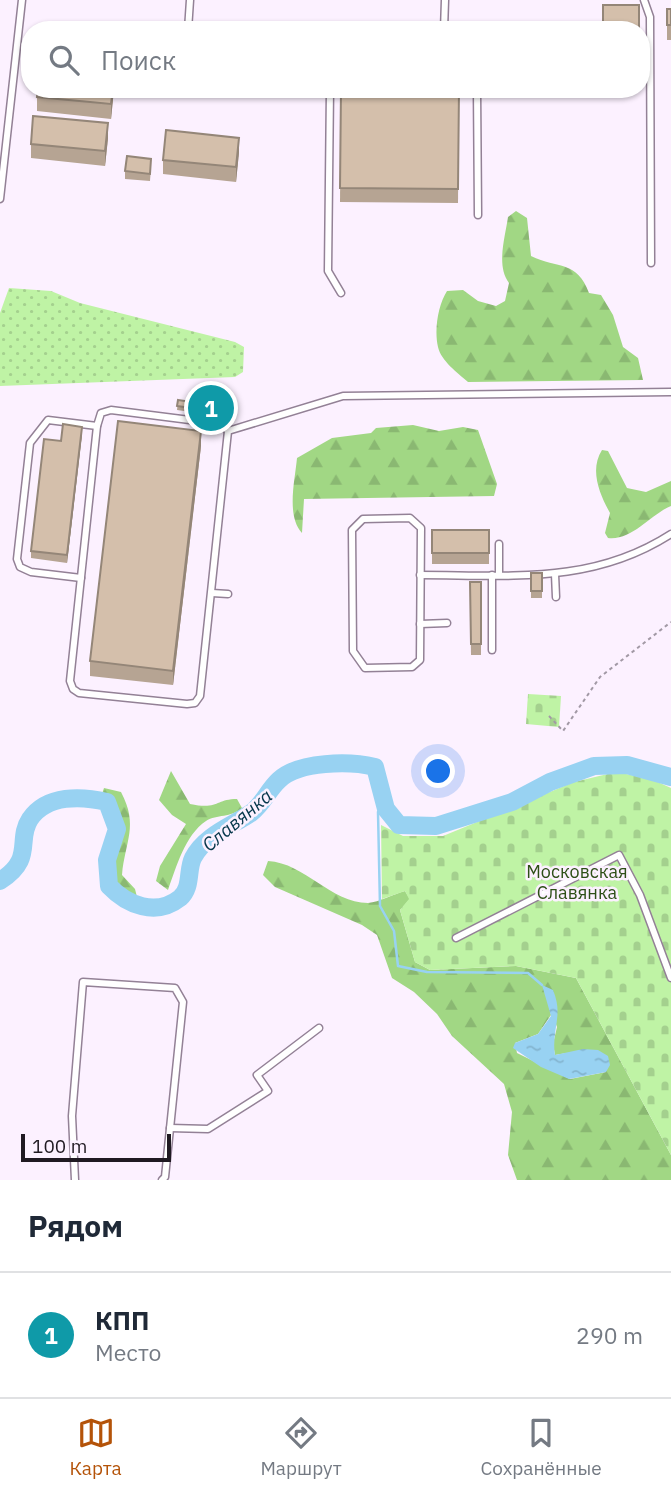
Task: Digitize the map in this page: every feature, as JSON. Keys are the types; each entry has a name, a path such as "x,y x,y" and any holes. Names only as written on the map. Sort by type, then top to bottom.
{"lane":[{"path":"0,199 22,0"},
{"path":"189,21 190,0"},
{"path":"444,21 445,0"},
{"path":"644,0 650,17 651,263"},
{"path":"330,98 328,271 341,293"},
{"path":"477,98 478,215"},
{"path":"228,430 343,396 671,392"},
{"path":"111,410 221,424 228,430 200,696 195,704 79,693 73,689 70,681 97,426 101,414 111,410"},
{"path":"81,578 31,572 20,567 17,559 30,443 48,420 97,426"},
{"path":"363,519 410,519 417,522 421,528 420,624 420,660 412,667 365,668 358,661 353,651 352,530 363,519"},
{"path":"420,575 555,574 619,561 671,534"},
{"path":"492,650 499,544"},
{"path":"555,574 556,597"},
{"path":"212,593 228,594"},
{"path":"420,624 447,623"},
{"path":"456,938 619,855 640,895 671,978"},
{"path":"75,1180 72,1116 83,982 175,988 183,1002 165,1177 162,1180"},
{"path":"170,1128 208,1129 268,1091 257,1075 319,1028"}],"path":[{"path":"548,716 563,731 600,677 671,622"}],"green space":[{"path":"516,211 527,218 531,256 572,270 579,275 589,293 601,295 613,315 623,347 638,358 643,380 468,382 443,357 438,347 437,326 441,303 447,291 463,290 478,301 496,306 505,301 509,283 502,260 504,243 508,217"},
{"path":"9,288 51,291 80,303 235,342 244,347 243,372 235,377 0,386 0,313"},
{"path":"413,425 439,431 463,427 478,430 497,484 494,496 304,499 302,533 297,526 293,508 297,458 332,438 371,433 376,428"},
{"path":"602,450 608,451 627,488 646,492 671,481 671,506 633,531 617,538 608,538 605,533 610,513 596,474"},
{"path":"528,694 561,696 559,727 526,724"},
{"path":"171,771 190,804 206,806 237,799 242,808 210,819 199,827 182,852 168,890 156,881 160,866 186,824 172,815 159,800"},
{"name":"Московская Славянка","path":"616,772 651,779 671,788 671,1155 576,978 516,966 430,970 415,962 400,910 409,899 405,891 382,899 381,825 403,836 443,836 574,782"},
{"path":"104,788 121,792 126,804 130,824 122,875 135,889 137,897 126,897 112,877 120,826 111,801 101,797"},
{"path":"268,861 281,863 342,897 368,903 405,891 410,899 400,910 415,962 430,970 516,966 576,978 671,1155 671,1180 517,1180 508,1155 512,1112 504,1084 452,1036 437,1014 414,992 392,978 377,935 362,925 275,887 263,875","holes":["548,1001 557,1027 553,1044 555,1055 567,1053 606,1072 570,1079 517,1053 515,1043 538,1034 551,1015"]}],"water":[{"path":"542,985 553,990 556,999 555,1055 583,1049 598,1050 608,1056 610,1065 606,1072 569,1079 541,1067 513,1048 515,1043 538,1034 551,1016"}],"building":[{"path":"603,5 639,5 639,21 603,21"},
{"path":"667,9 671,9 671,25 667,25"},
{"path":"48,98 112,98 111,104"},
{"path":"341,98 459,98 458,189 340,188"},
{"path":"33,116 108,123 105,151 31,144"},
{"path":"166,130 239,138 236,167 163,160"},
{"path":"127,156 151,159 150,174 125,171"},
{"path":"207,398 217,399 216,411 205,410"},
{"path":"178,400 192,402 191,408 177,406"},
{"path":"118,421 201,431 173,671 90,661"},
{"path":"63,424 82,427 67,555 31,551 44,439 61,441"},
{"path":"432,530 489,530 489,553 432,553"},
{"path":"531,573 542,573 542,591 531,591"},
{"path":"470,582 481,582 481,644 471,644"}],"waterway":[{"name":"Славянка","path":"0,881 11,873 21,857 24,834 30,819 46,805 66,799 107,802 117,829 107,860 109,886 124,899 152,908 171,904 180,898 188,884 193,858 204,843 251,813 279,780 299,769 339,763 375,767 386,809 399,825 436,826 512,802 550,782 594,766 627,765 671,777"},
{"path":"385,802 378,812 380,906 394,931 398,966 427,972 528,973 542,985"}],"place":[{"name":"КПП","path":"211,408"}]}
